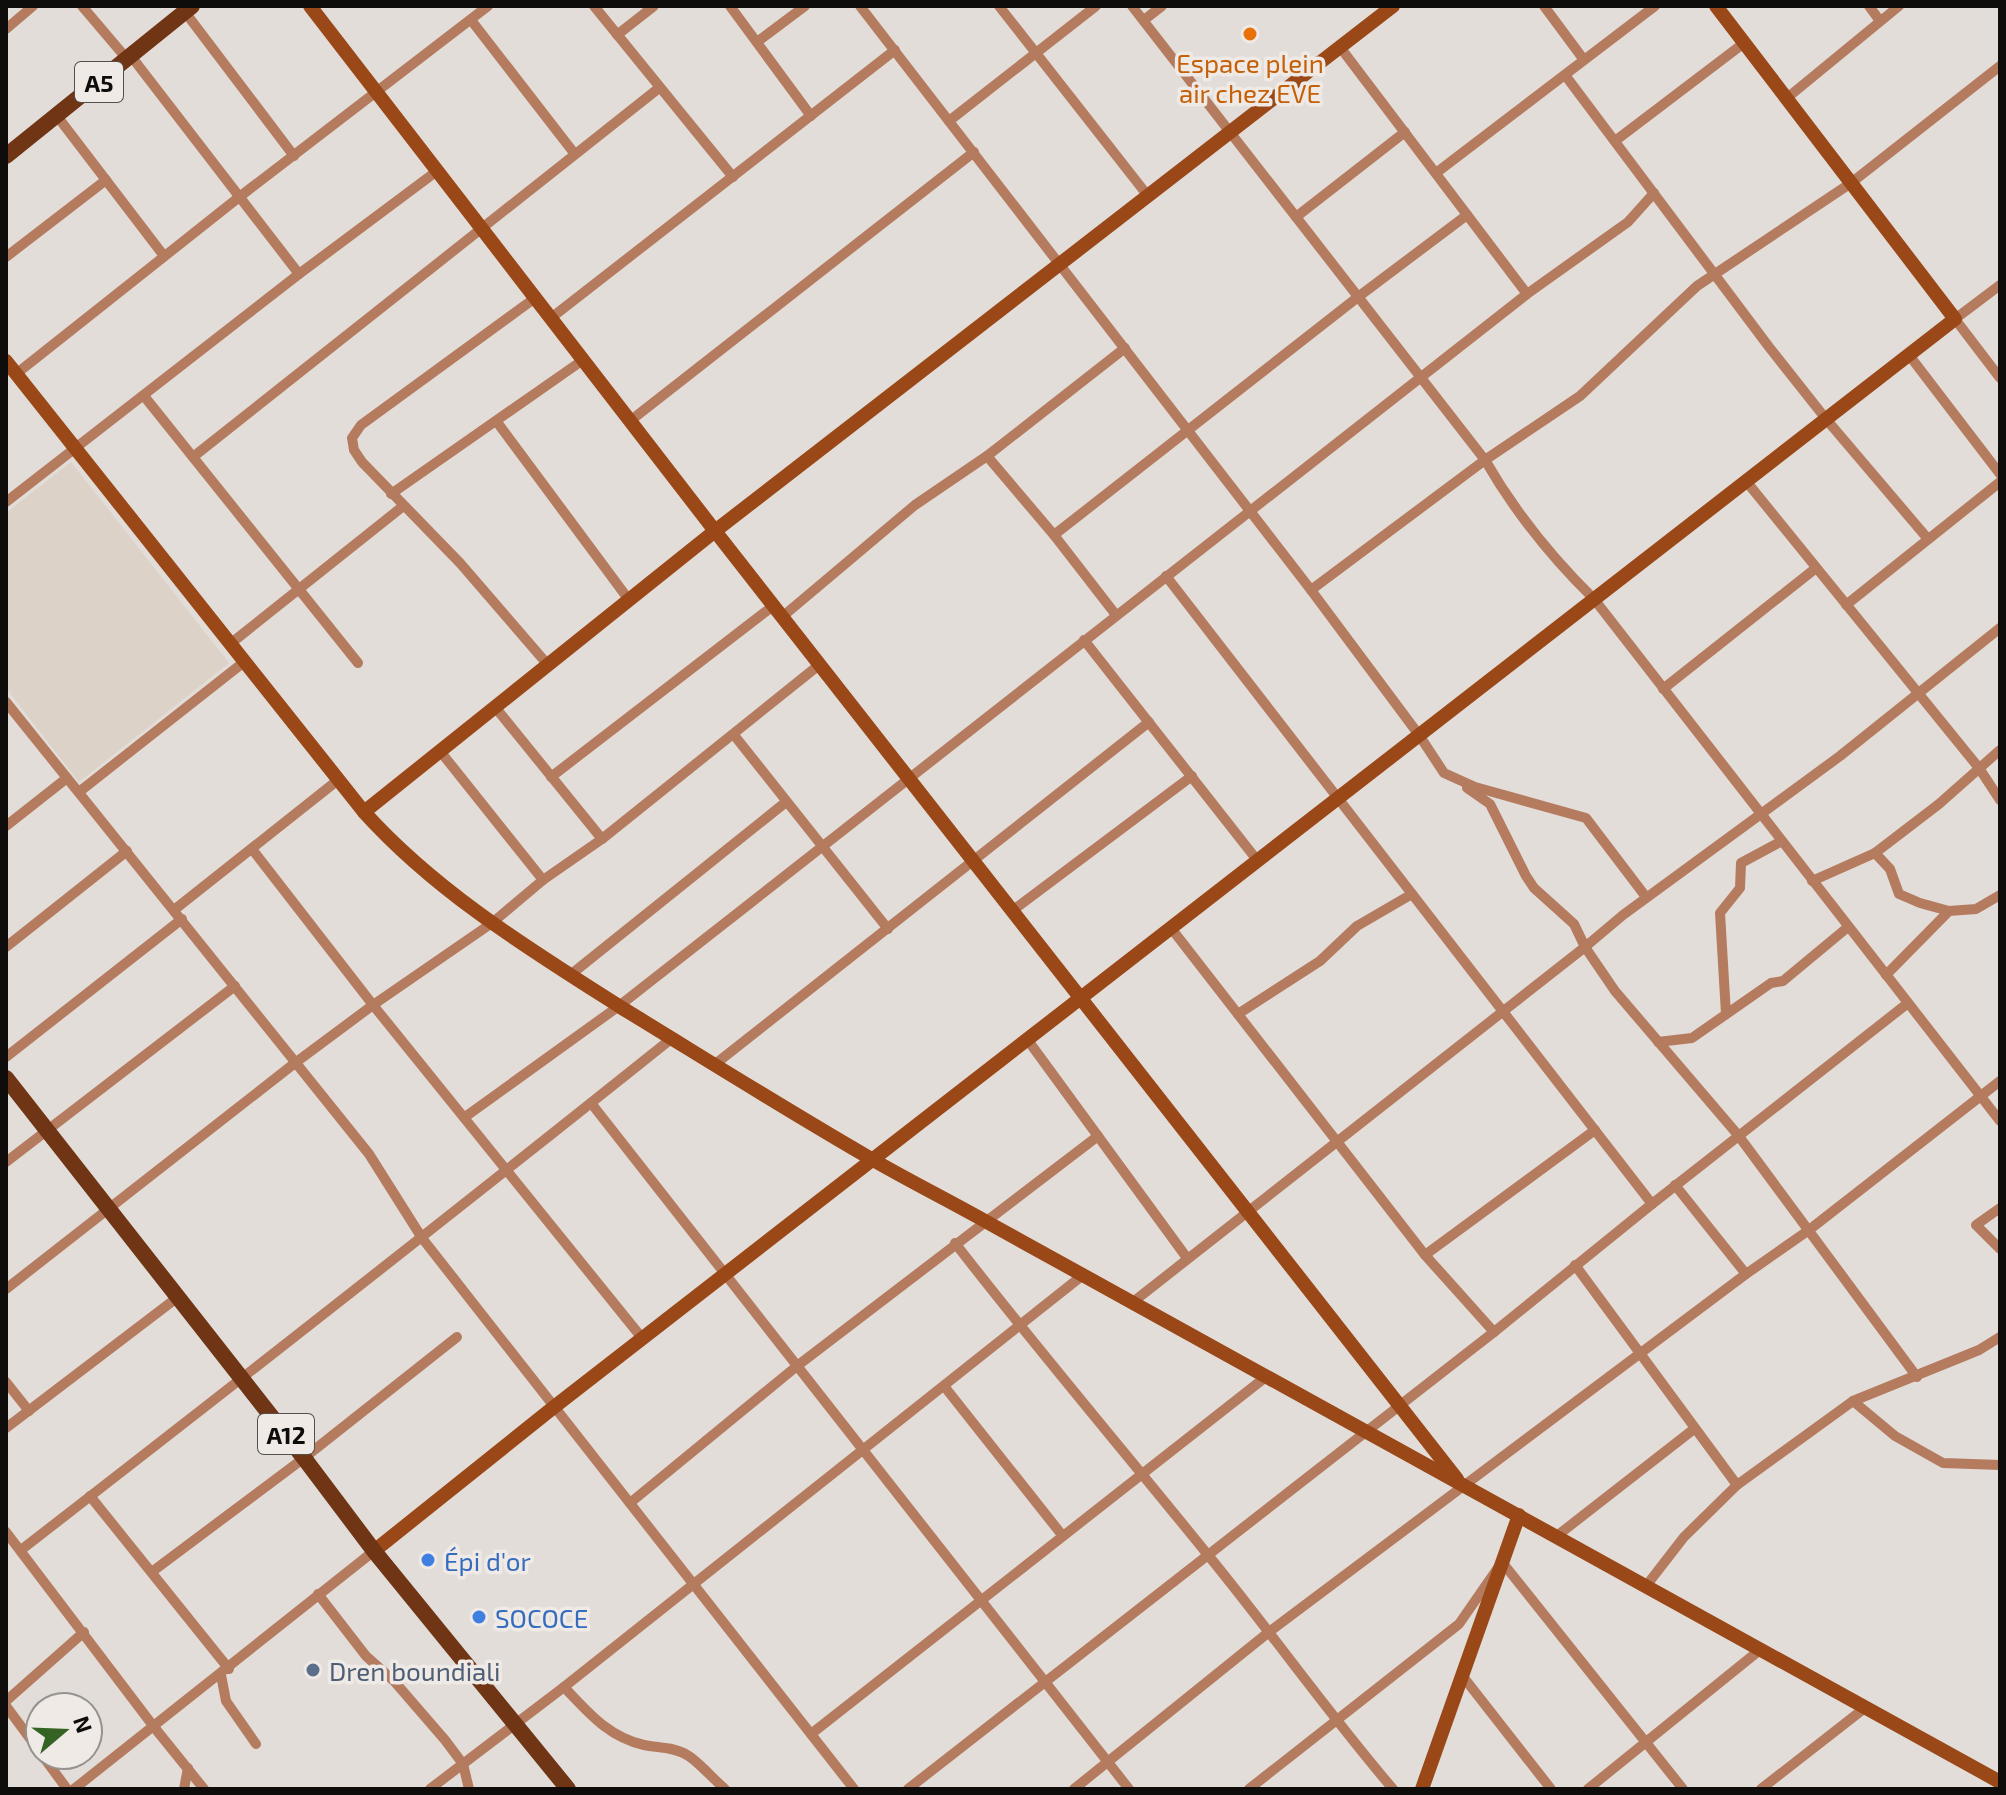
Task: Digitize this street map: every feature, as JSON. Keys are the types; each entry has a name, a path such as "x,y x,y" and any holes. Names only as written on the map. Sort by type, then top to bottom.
{"main road":[{"name":"A5","path":"6,156 189,9"},
{"name":"A12","path":"6,1078 241,1376 374,1551 568,1789"}],"street":[{"path":"6,29 33,6"},
{"path":"82,6 129,58 299,274"},
{"path":"310,6 819,665 1462,1486"},
{"path":"16,374 488,6"},
{"path":"594,6 733,177"},
{"path":"617,35 654,6"},
{"path":"730,6 811,116"},
{"path":"757,42 805,6"},
{"path":"860,6 1311,590 1444,773 1490,804 1526,876 1543,897 1574,924 1585,947 1615,991 1738,1135 1917,1377"},
{"path":"999,6 1148,196"},
{"path":"949,121 1096,6"},
{"path":"1132,6 1485,460 1521,519 1561,567 1594,599 2000,1121"},
{"path":"1144,20 1162,6"},
{"path":"364,812 715,531 1393,6"},
{"path":"1544,6 1584,60"},
{"path":"1436,173 1655,6"},
{"path":"1716,6 2000,378"},
{"path":"1869,6 1880,21"},
{"path":"1787,98 1899,6"},
{"path":"189,9 294,156"},
{"path":"471,20 574,153"},
{"path":"1615,141 1744,43"},
{"path":"1340,47 1527,294"},
{"path":"551,318 895,50"},
{"path":"1311,590 1485,460 1580,396 1681,299 1851,183 2000,66"},
{"path":"1565,75 1826,419 1928,539"},
{"path":"193,457 659,88"},
{"path":"57,116 164,256"},
{"path":"1296,217 1405,132"},
{"path":"630,421 974,152"},
{"path":"6,502 437,171"},
{"path":"6,257 106,180"},
{"path":"465,1117 619,1006 1527,294 1628,222 1654,193"},
{"path":"1054,535 1467,215"},
{"path":"74,1789 642,1338 2000,285"},
{"path":"535,298 361,425 352,438 354,450 402,507 460,563 548,665"},
{"path":"551,777 778,612 915,505 987,456 1125,348"},
{"path":"1909,355 2000,474"},
{"path":"391,494 583,360"},
{"path":"6,361 364,812 404,854 492,923 569,976 872,1159 1366,1430 1462,1486 1558,1535 2000,1782"},
{"path":"144,396 358,663"},
{"path":"497,422 629,600"},
{"path":"987,456 1116,615"},
{"path":"1746,481 1979,768 2000,800"},
{"path":"1846,605 2000,482"},
{"path":"230,644 402,507"},
{"path":"1663,689 1816,568"},
{"path":"1166,576 1652,1204"},
{"path":"1133,1302 1646,897 1761,814 2000,628"},
{"path":"1084,640 1257,860"},
{"path":"79,792 244,662"},
{"path":"6,1289 295,1063 492,923 543,880 602,839 819,665"},
{"path":"6,702 369,1154 422,1238 854,1789"},
{"path":"495,707 602,839"},
{"path":"714,1065 1149,722"},
{"path":"734,735 888,929"},
{"path":"1812,881 1875,853 1939,804 2000,750"},
{"path":"440,751 543,880"},
{"path":"1444,773 1475,787 1586,818 1646,897"},
{"path":"1012,911 1192,776"},
{"path":"6,826 67,778"},
{"path":"174,910 338,780"},
{"path":"569,976 786,802"},
{"path":"1726,1014 1720,913 1740,888 1741,863 1782,841"},
{"path":"252,849 373,1005 507,1167 642,1338"},
{"path":"6,947 127,851"},
{"path":"1875,853 1890,869 1899,894 1920,903 1949,911 1976,909 2000,895"},
{"path":"1238,1014 1320,961 1357,926 1412,894"},
{"path":"1886,975 1949,911"},
{"path":"6,1057 182,919"},
{"path":"1658,1042 1692,1038 1771,983 1783,981 1848,927"},
{"path":"1171,928 1425,1255 1494,1332"},
{"path":"6,1162 235,986"},
{"path":"908,1789 1494,1332 1675,1185 1908,1003"},
{"path":"21,1550 422,1238 671,1039"},
{"path":"1027,1039 1187,1258"},
{"path":"1074,1789 1269,1632 1809,1230 2000,1081"},
{"path":"591,1103 1129,1789"},
{"path":"1425,1255 1595,1130"},
{"path":"630,1503 797,1366 1098,1136"},
{"path":"1675,1185 1746,1274"},
{"path":"2000,1208 1976,1225 2000,1249"},
{"path":"955,1243 1269,1632 1335,1722 1393,1789"},
{"path":"1575,1265 1737,1485"},
{"path":"430,1789 564,1687 1083,1275"},
{"path":"6,1428 178,1297"},
{"path":"153,1571 304,1458 457,1337"},
{"path":"1646,1586 1684,1537 1737,1485 1853,1401 1917,1377 1979,1350 2000,1337"},
{"path":"811,1734 1267,1376"},
{"path":"6,1382 29,1411"},
{"path":"944,1386 1062,1535"},
{"path":"1853,1401 1895,1436 1943,1463 2000,1465"},
{"path":"1558,1535 1694,1429"},
{"path":"90,1496 153,1571 225,1672 226,1701 256,1744"},
{"path":"1422,1789 1519,1515"},
{"path":"6,1532 204,1789"},
{"path":"1249,1789 1459,1624 1502,1562"},
{"path":"1502,1562 1683,1789"},
{"path":"318,1594 366,1656 394,1681 463,1764 469,1789"},
{"path":"24,1729 6,1703 84,1632"},
{"path":"1588,1789 1761,1649"},
{"path":"1461,1674 1551,1789"},
{"path":"564,1687 599,1724 612,1733 641,1745 681,1752 691,1757 725,1789"},
{"path":"1761,1789 1866,1707"},
{"path":"184,1789 188,1768"},
{"path":"54,1771 67,1789"}],"shaded area":[{"path":"71,462 229,663 79,782 6,688 6,513"}],"place":[{"name":"Espace plein air chez EVE","path":"1250,34"},
{"name":"Épi d'or","path":"428,1560"},
{"name":"SOCOCE","path":"479,1617"},
{"name":"Dren boundiali","path":"313,1670"}]}
